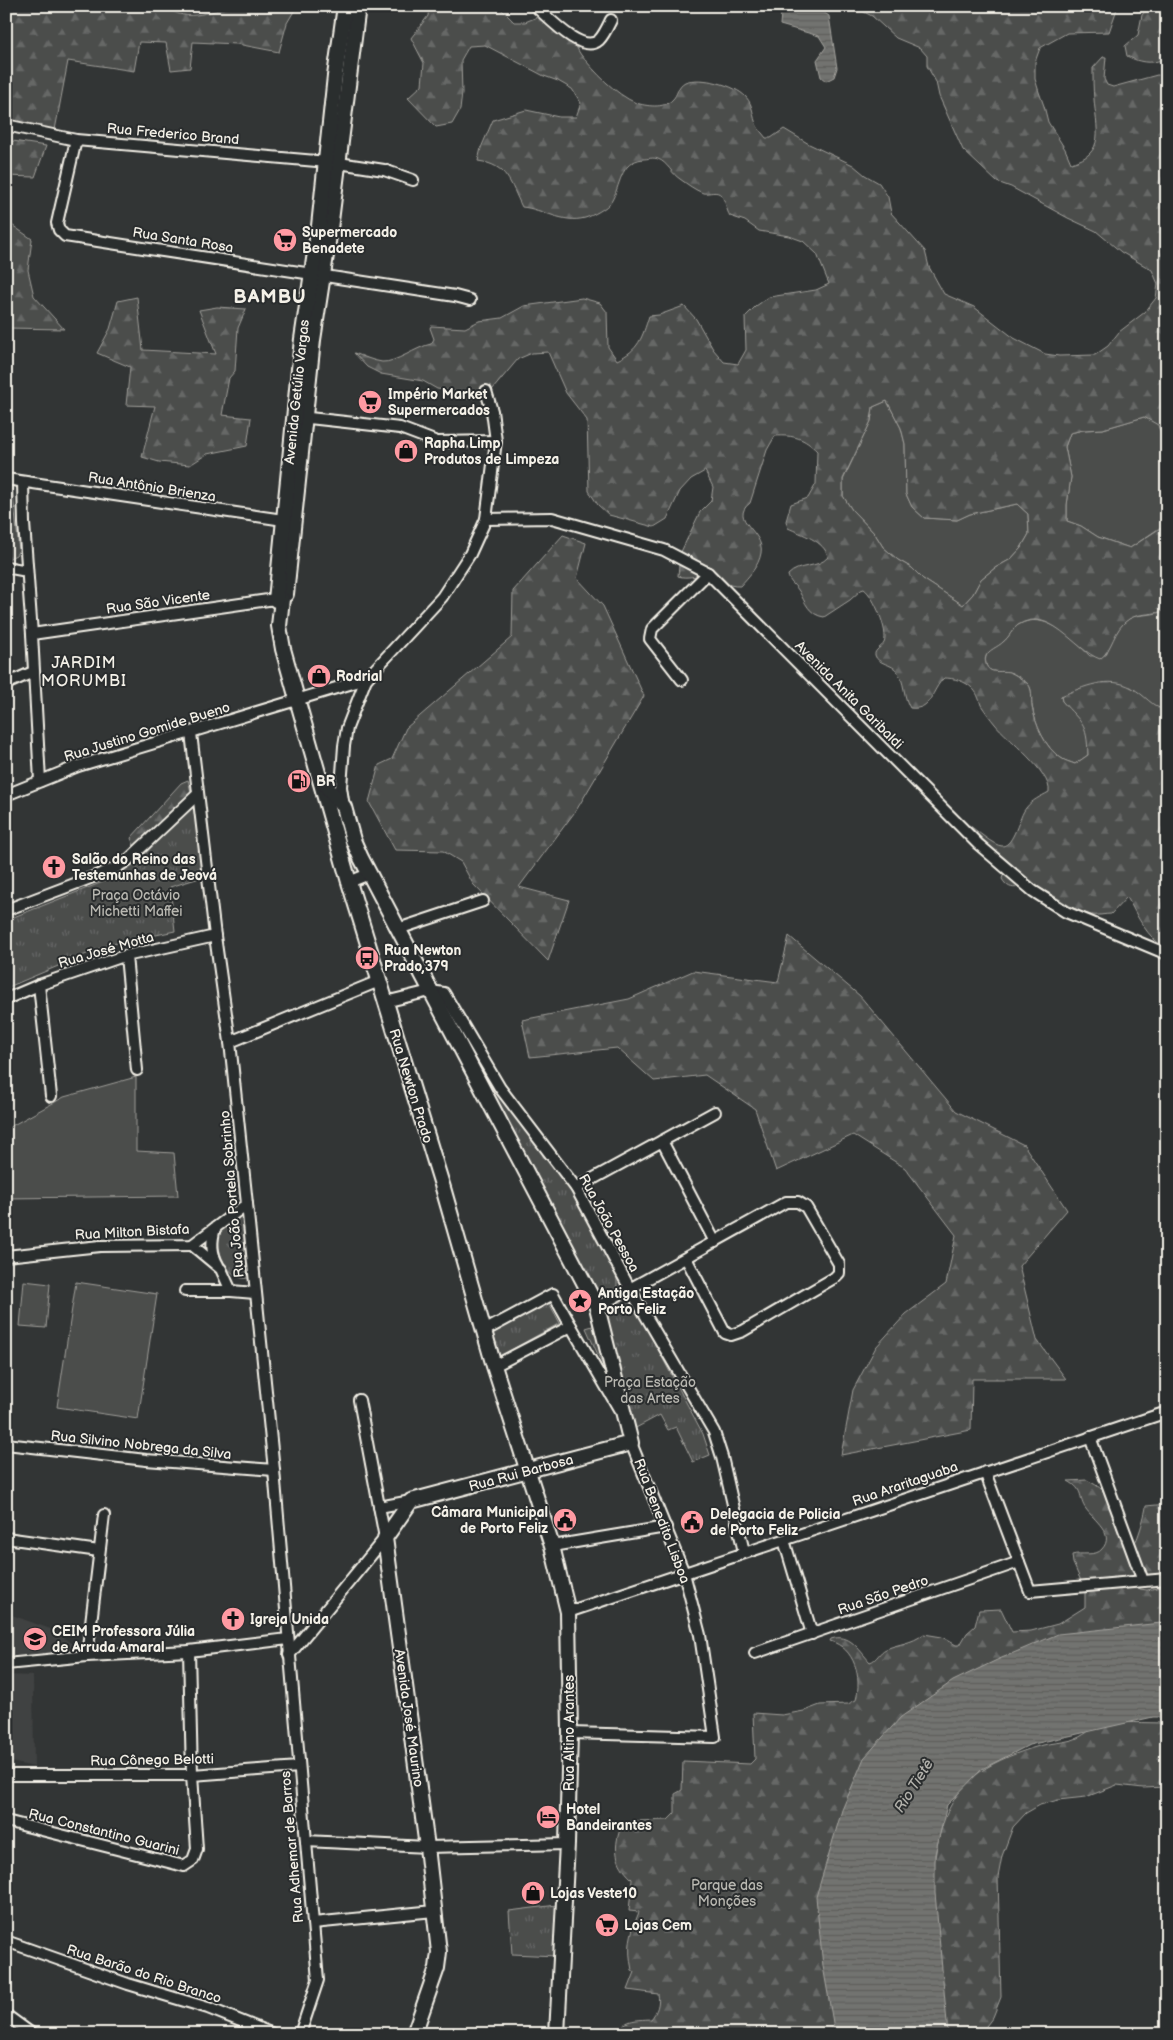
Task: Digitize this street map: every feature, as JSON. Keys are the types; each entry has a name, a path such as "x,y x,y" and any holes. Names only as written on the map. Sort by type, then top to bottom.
{"street":[{"name":"Avenida Getúlio Vargas","path":"297,699 283,649 279,626 281,597 307,339 317,275 319,226 332,163 347,38 345,6"},
{"name":"Avenida Getúlio Vargas","path":"347,38 358,6"},
{"path":"535,6 577,41 587,44 594,44 600,39 611,20"},
{"name":"Rua Frederico Brand","path":"6,125 76,140 222,151 384,170 413,180"},
{"name":"Rua Santa Rosa","path":"76,140 57,223 59,230 65,236 470,300"},
{"path":"344,807 341,787 344,746 353,712 366,680 442,597 470,554 486,519 496,441 492,411 486,391"},
{"path":"300,417 400,428 437,442 496,441"},
{"name":"Rua Antônio Brienza","path":"6,479 288,521"},
{"path":"23,482 40,781"},
{"name":"Avenida Anita Garibaldi","path":"486,519 552,518 664,550 708,572 971,837 1032,891 1066,912 1167,954"},
{"path":"6,567 27,571"},
{"path":"682,680 650,639 652,629 708,572"},
{"name":"Rua São Vicente","path":"32,634 281,597"},
{"path":"6,684 33,672"},
{"name":"Rua Justino Gomide Bueno","path":"6,795 78,766 191,733 297,699 366,680"},
{"name":"Rua Newton Prado","path":"297,699 349,882 443,1188 494,1366 552,1546"},
{"name":"Rua João Portela Sobrinho","path":"191,733 215,936 230,1042 274,1470 289,1655"},
{"path":"320,779 344,807"},
{"path":"6,910 114,869 128,860 198,794"},
{"name":"Rua Benedito Lisboa","path":"344,807 353,840 369,874 597,1307 631,1443 684,1573 700,1635 715,1737 570,1733"},
{"path":"349,882 369,874"},
{"path":"398,928 483,901"},
{"name":"Rua José Motta","path":"6,999 39,985 126,956 215,936"},
{"path":"126,956 137,1070"},
{"path":"230,1042 379,981"},
{"path":"39,985 51,1096"},
{"path":"385,1002 430,991"},
{"name":"Rua João Pessoa","path":"430,991 444,993 500,1088 576,1188 630,1289 714,1432 722,1457 744,1552"},
{"path":"576,1188 715,1112"},
{"path":"662,1141 715,1242"},
{"path":"597,1307 786,1202 798,1202 806,1207 839,1264 838,1273 834,1278 743,1331 731,1335 725,1333 686,1258"},
{"name":"Rua Milton Bistafa","path":"6,1256 100,1246 192,1245 247,1204"},
{"path":"215,1228 211,1241 214,1258 231,1291"},
{"path":"192,1245 221,1269"},
{"path":"185,1291 255,1293"},
{"path":"484,1331 553,1294 624,1419"},
{"path":"494,1366 572,1326"},
{"name":"Avenida José Maurino","path":"359,1400 385,1538 427,1847 439,1952 437,1968 414,2034"},
{"name":"Rua Araritaguaba","path":"568,1612 1167,1412"},
{"path":"1090,1437 1143,1581"},
{"name":"Rua Rui Barbosa","path":"379,1507 528,1472 631,1443"},
{"name":"Rua Silvino Nobrega da Silva","path":"6,1444 146,1460 274,1470"},
{"path":"986,1472 1030,1590 1167,1579"},
{"path":"289,1655 385,1538 411,1501"},
{"path":"87,1656 104,1515"},
{"path":"552,1546 666,1527"},
{"path":"6,1538 99,1551"},
{"path":"784,1540 812,1634"},
{"name":"Rua Altino Arantes","path":"552,1546 568,1612 570,1733 567,1844 557,2034"},
{"name":"Rua São Pedro","path":"755,1652 1019,1562"},
{"path":"6,1664 87,1656 189,1651 288,1640"},
{"path":"189,1651 192,1775"},
{"name":"Rua Adhemar de Barros","path":"289,1655 318,1980 300,2034"},
{"name":"Rua Cônego Belotti","path":"6,1773 11,1775 192,1775 299,1767"},
{"name":"Rua Constantino Guarini","path":"6,1821 184,1866 193,1860 197,1849 192,1775"},
{"path":"306,1841 427,1847 567,1844"},
{"path":"313,1923 434,1911"},
{"name":"Rua Barão do Rio Branco","path":"6,1941 128,1984 208,2008 273,2034"},
{"path":"6,2015 32,2034"}],"shaded area":[{"name":"CEIM Professora Júlia de Arruda Amaral","path":"6,1613 53,1630 76,1647 70,1651 6,1656"},
{"path":"6,1675 33,1676 34,1767 6,1761"}],"green space":[{"path":"6,6 165,6 173,12 191,15 239,6 297,6 287,23 279,52 237,44 193,42 190,68 171,70 166,43 139,42 134,71 68,61 55,130 6,119"},
{"path":"429,6 498,6 514,22 525,22 540,16 573,41 587,62 613,88 628,99 640,104 655,106 669,103 682,84 692,80 708,81 734,89 749,100 757,126 766,138 771,138 784,129 809,144 853,165 879,183 888,197 891,213 925,251 929,267 944,294 974,307 1014,338 1045,354 1059,356 1095,355 1108,346 1119,332 1145,312 1156,298 1158,284 1152,270 1121,252 1096,231 1011,187 997,182 963,150 939,96 936,82 927,66 927,56 920,48 896,38 872,16 852,6 1118,6 1109,32 1067,33 1040,48 1035,62 1035,79 1048,122 1065,149 1071,163 1082,159 1095,146 1097,129 1093,68 1103,57 1106,57 1104,79 1107,85 1113,87 1157,75 1167,76 1167,452 1158,425 1144,417 1103,429 1070,433 1065,447 1071,477 1067,521 1081,526 1098,537 1130,548 1159,529 1167,528 1167,609 1158,613 1138,615 1129,619 1120,628 1108,650 1100,659 1090,654 1051,625 1041,621 1030,620 1018,625 1005,640 988,653 985,660 990,670 1009,672 1030,686 1032,706 1036,720 1046,742 1055,754 1075,764 1088,755 1085,729 1079,719 1062,701 1061,696 1096,684 1114,682 1132,688 1157,707 1167,711 1167,949 1148,933 1127,897 1111,914 1091,915 1077,910 1050,893 1036,887 1013,888 1006,884 1002,879 1005,869 1003,862 969,825 994,843 1002,846 1006,845 1013,836 1028,805 1049,792 1048,784 1043,775 993,722 981,705 974,690 963,682 944,678 927,703 917,708 910,708 900,675 895,669 876,658 876,652 884,643 885,638 883,623 876,606 864,589 824,617 815,614 808,607 788,575 797,569 824,561 828,557 826,551 817,542 788,528 786,521 791,504 808,498 816,484 817,451 808,443 793,437 775,436 767,450 750,503 744,509 743,515 758,538 761,545 761,553 756,567 740,586 731,585 706,576 681,577 678,576 680,554 700,512 711,501 713,487 705,471 691,479 680,491 667,519 654,527 609,515 598,505 589,491 587,420 566,393 548,352 532,353 518,359 487,396 467,399 453,391 437,389 423,381 381,374 367,367 354,353 375,361 388,362 431,344 434,339 431,326 465,328 479,321 502,318 524,306 582,298 600,303 607,312 608,347 617,360 630,352 639,342 649,316 659,315 684,306 696,319 713,349 724,362 738,364 746,350 745,317 756,306 769,297 816,290 829,284 817,254 803,241 789,236 759,231 745,221 730,216 721,195 715,192 703,193 688,185 656,158 635,161 629,165 611,202 588,217 577,219 561,218 522,207 511,183 502,171 496,166 478,161 481,148 493,120 526,110 559,117 576,117 581,103 572,89 558,81 544,76 485,45 469,46 461,60 462,93 460,110 452,124 436,127 408,98 422,85 424,63 411,38 428,16","holes":["887,401 901,428 905,444 906,494 912,507 924,518 957,520 970,514 1017,504 1028,514 1029,534 1021,548 1011,559 981,579 973,594 963,605 923,579 912,568 898,560 883,547 875,534 852,510 843,496 843,479 871,421 873,407"]},
{"path":"1149,6 1167,6 1167,57 1152,62 1137,60 1127,56 1125,46 1138,35 1142,15"},
{"path":"6,140 46,146 35,177 6,176"},
{"path":"6,221 32,239 28,270 34,296 64,329 6,328"},
{"path":"137,297 143,350 216,354 199,310 217,307 246,309 238,328 235,371 229,378 222,415 251,418 247,446 207,454 190,465 159,462 142,457 155,406 126,405 130,367 97,353 110,329 118,301"},
{"path":"887,401 901,428 905,444 906,494 912,507 924,518 957,520 970,514 1017,504 1028,514 1029,534 1021,548 1011,559 981,579 973,594 963,605 923,579 912,568 898,560 883,547 875,534 852,510 843,496 843,480 871,421 873,407"},
{"path":"1144,417 1158,424 1167,452 1167,528 1158,529 1130,548 1098,537 1081,526 1067,521 1071,477 1065,447 1070,433 1103,429"},
{"path":"6,484 12,485 19,550 16,555 8,559"},
{"path":"563,535 586,543 577,578 603,606 644,696 577,809 519,887 569,900 548,961 473,884 461,862 443,851 395,850 369,802 379,765 392,759 406,728 512,637 513,591"},
{"path":"1167,609 1167,711 1156,708 1131,687 1061,696 1062,701 1085,725 1088,738 1088,755 1075,764 1055,754 1046,742 1032,706 1030,686 1011,673 990,670 986,664 987,654 1005,640 1018,625 1028,621 1048,623 1057,628 1090,656 1106,655 1116,632 1130,618"},
{"path":"188,780 192,796 135,848 131,838 181,783"},
{"path":"329,794 335,801 364,871 352,875"},
{"name":"Praça Octávio Michetti Maffei","path":"191,805 196,806 203,877 170,887 175,931 108,945 6,988 6,920 113,878 142,857"},
{"path":"789,936 860,996 956,1111 1024,1145 1067,1210 1019,1266 1037,1340 1066,1379 972,1379 971,1430 841,1455 853,1390 876,1347 906,1314 946,1284 956,1235 905,1168 853,1135 776,1171 755,1109 705,1075 654,1081 617,1048 530,1057 522,1020 629,999 693,971 778,982"},
{"path":"441,997 497,1090 571,1191 617,1276 617,1286 611,1293 600,1296 596,1294"},
{"path":"136,1077 136,1151 174,1153 178,1196 6,1198 6,1129 64,1097"},
{"path":"240,1214 245,1215 251,1278 242,1278 229,1270 220,1251 219,1238 221,1229"},
{"path":"24,1281 50,1284 46,1328 20,1326"},
{"path":"76,1282 157,1294 138,1419 57,1407"},
{"name":"Praça Estação das Artes","path":"626,1296 631,1299 703,1434 710,1455 693,1462 676,1427 668,1430 660,1415 632,1430 606,1315 614,1302"},
{"path":"549,1303 560,1323 500,1356 493,1333"},
{"path":"599,1324 611,1384 586,1328"},
{"name":"Parque das Monções","path":"1087,1480 1103,1491 1119,1532 1129,1543 1136,1540 1142,1525 1146,1506 1167,1504 1167,1573 1147,1578 1138,1585 1140,1589 1147,1590 1167,1586 1167,1653 993,1705 838,2034 616,2034 626,2023 635,2020 651,2019 659,2001 658,1994 628,1990 635,1972 632,1970 630,1962 630,1941 639,1912 629,1911 632,1879 626,1873 617,1854 617,1840 622,1824 635,1821 668,1820 675,1813 675,1794 682,1790 683,1761 750,1764 755,1759 753,1713 782,1715 804,1711 820,1705 848,1704 856,1700 858,1682 855,1664 845,1650 830,1641 831,1639 843,1638 849,1640 870,1662 886,1649 910,1642 924,1634 942,1637 956,1645 960,1645 967,1633 975,1626 979,1610 1001,1609 1012,1632 1031,1631 1058,1624 1085,1607 1085,1590 1073,1563 1072,1555 1096,1553 1106,1543 1105,1532 1102,1527 1089,1513 1077,1488 1068,1481"},
{"path":"1167,1723 1167,1787 1143,1788 1117,1785 1086,1797 1058,1800 1040,1805 1026,1813 1013,1827 1002,1856 998,1877 1001,1997 993,2017 980,2034 944,2034 933,1932 932,1894 935,1857 943,1823 957,1794 980,1772 1001,1760 1024,1751 1043,1745 1072,1740 1102,1725"},
{"path":"557,1905 556,1956 512,1954 509,1911"}],"water":[{"path":"785,6 814,8 829,16 837,68 834,77 826,81 821,77 817,60 826,47 819,36 780,25 781,13"},
{"name":"Rio Tietê","path":"1161,1623 1167,1624 1167,1717 1153,1717 1029,1745 982,1769 947,1805 935,1854 935,1893 948,2034 835,2034 823,1966 816,1897 842,1810 864,1758 901,1717 953,1681 997,1660 1058,1634"}],"place":[{"name":"Supermercado Benadete","path":"285,240"},
{"name":"Império Market Supermercados","path":"370,402"},
{"name":"Rapha Limp Produtos de Limpeza","path":"406,451"},
{"name":"Rodrial","path":"319,676"},
{"name":"BR","path":"299,781"},
{"name":"Salão do Reino das Testemunhas de Jeová","path":"54,867"},
{"name":"Rua Newton Prado,379","path":"367,958"},
{"name":"Antiga Estação Porto Feliz","path":"580,1301"},
{"name":"Câmara Municipal de Porto Feliz","path":"565,1520"},
{"name":"Delegacia de Policia de Porto Feliz","path":"692,1522"},
{"name":"Igreja Unida","path":"233,1619"},
{"name":"CEIM Professora Júlia de Arruda Amaral","path":"35,1639"},
{"name":"Hotel Bandeirantes","path":"548,1817"},
{"name":"Lojas Veste10","path":"533,1893"},
{"name":"Lojas Cem","path":"607,1925"}],"district":[{"name":"BAMBU","path":"270,297"},
{"name":"JARDIM MORUMBI","path":"84,672"}]}
